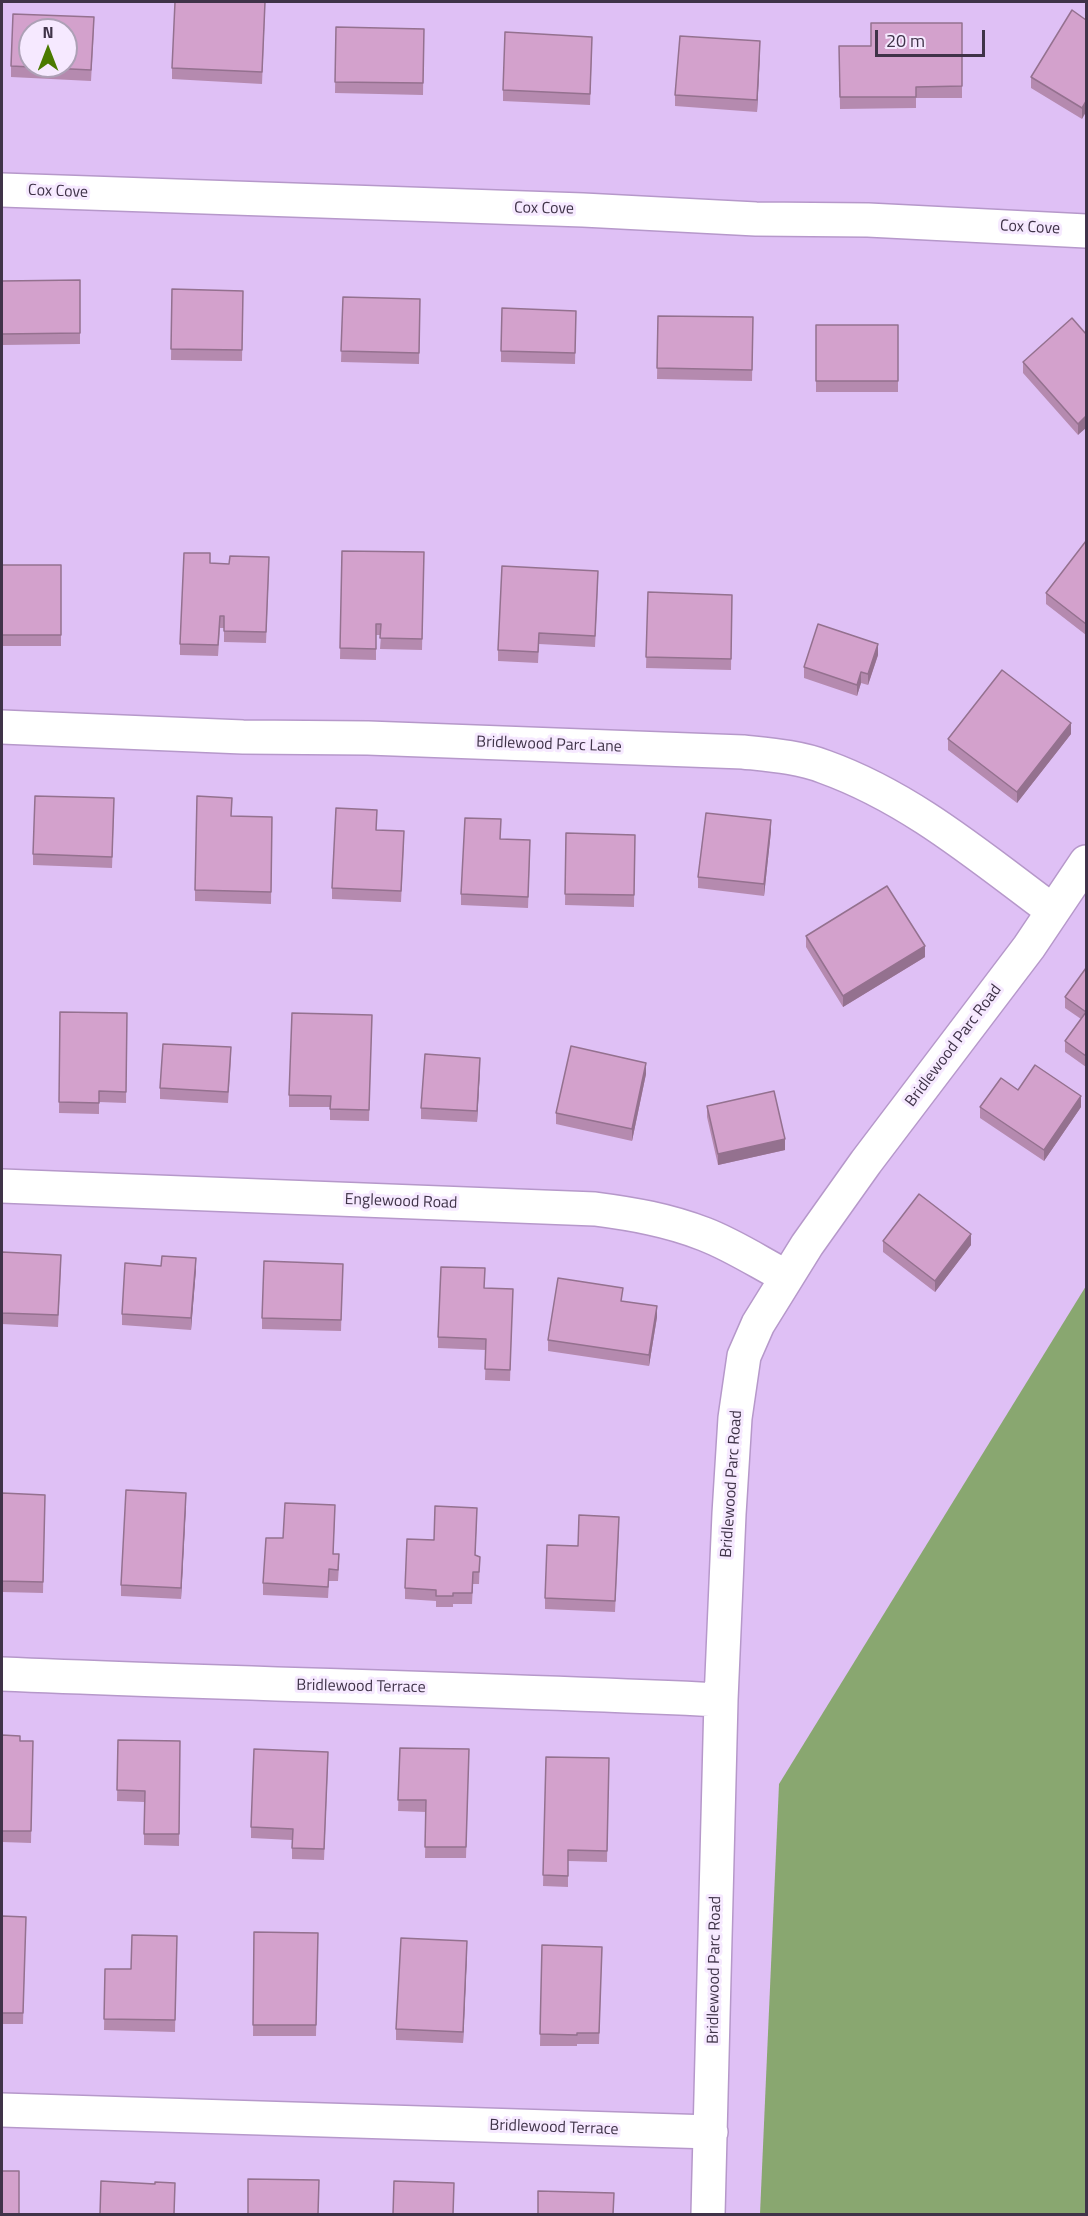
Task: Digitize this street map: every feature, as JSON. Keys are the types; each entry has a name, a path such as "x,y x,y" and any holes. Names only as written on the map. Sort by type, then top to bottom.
{"street":[{"name":"Cox Cove","path":"2,190 583,210 756,219 868,220 1086,231"},
{"name":"Bridlewood Parc Lane","path":"2,727 243,737 368,738 743,752 782,756 823,766 877,789 937,825 1053,911"},
{"name":"Bridlewood Parc Road","path":"708,2214 721,1700 734,1428 744,1356 758,1324 807,1245 866,1162 1029,947 1086,862"},
{"name":"Englewood Road","path":"2,1186 595,1209 666,1221 707,1235 787,1277"},
{"name":"Bridlewood Terrace","path":"2,1674 343,1688 467,1689 721,1700"},
{"name":"Bridlewood Terrace","path":"2,2110 711,2132"}],"green space":[{"path":"1086,1286 1086,2214 760,2214 779,1784"}],"building":[{"path":"175,2 265,2 262,72 172,68"},
{"path":"1072,10 1086,20 1086,101 1082,108 1031,77"},
{"path":"13,14 94,17 91,70 78,69 78,18 18,18 18,66 11,66"},
{"path":"871,23 962,23 962,86 916,87 916,97 840,97 839,46 871,46"},
{"path":"336,27 424,29 423,83 335,82"},
{"path":"505,32 592,37 590,94 503,90"},
{"path":"680,36 760,41 757,100 675,95"},
{"path":"80,280 80,333 2,334 2,281"},
{"path":"172,289 243,291 242,350 171,349"},
{"path":"343,297 420,299 419,353 341,351"},
{"path":"502,308 576,311 575,353 501,351"},
{"path":"658,316 753,317 752,370 657,368"},
{"path":"1072,318 1086,334 1086,416 1078,424 1023,362"},
{"path":"816,325 898,325 898,381 816,381"},
{"path":"1086,541 1086,624 1046,593"},
{"path":"342,551 424,552 422,639 380,638 381,624 376,624 376,649 340,648"},
{"path":"184,553 210,553 210,563 229,564 230,556 269,557 266,632 224,631 224,616 220,616 218,645 180,644"},
{"path":"2,565 61,565 61,635 2,635"},
{"path":"502,566 598,571 595,636 539,633 538,652 498,650"},
{"path":"648,592 732,595 731,659 646,657"},
{"path":"818,624 878,644 868,674 861,672 857,685 804,667"},
{"path":"1002,670 1071,723 1017,792 948,739"},
{"path":"35,796 114,798 112,857 33,854"},
{"path":"197,796 232,798 231,816 272,817 271,892 195,890"},
{"path":"336,808 377,810 376,830 404,831 401,891 332,888"},
{"path":"706,813 771,820 764,884 698,877"},
{"path":"465,818 501,819 500,839 530,840 528,897 461,894"},
{"path":"566,833 635,835 634,895 565,894"},
{"path":"887,886 925,946 843,996 806,936"},
{"path":"1086,968 1086,1012 1065,997"},
{"path":"60,1012 127,1013 126,1092 99,1091 99,1103 59,1102"},
{"path":"1086,1012 1086,1056 1065,1041"},
{"path":"292,1013 372,1015 369,1110 330,1109 331,1096 289,1095"},
{"path":"163,1044 231,1047 228,1092 160,1088"},
{"path":"571,1046 646,1063 632,1129 556,1113"},
{"path":"425,1054 480,1058 477,1111 421,1108"},
{"path":"1035,1065 1081,1096 1044,1150 980,1107 1001,1078 1018,1090"},
{"path":"774,1091 785,1139 718,1154 707,1106"},
{"path":"919,1194 971,1234 935,1281 883,1241"},
{"path":"2,1252 61,1255 58,1315 2,1313"},
{"path":"162,1256 196,1258 191,1318 122,1314 125,1263 161,1266"},
{"path":"264,1261 343,1264 341,1320 262,1318"},
{"path":"441,1267 485,1268 484,1288 513,1289 510,1370 485,1369 486,1339 438,1337"},
{"path":"558,1278 623,1288 621,1301 657,1306 649,1355 548,1340"},
{"path":"126,1490 186,1493 181,1588 121,1585"},
{"path":"2,1493 45,1495 43,1582 2,1581"},
{"path":"285,1503 335,1505 333,1554 339,1554 338,1570 329,1569 328,1587 263,1583 266,1538 283,1538"},
{"path":"435,1506 477,1508 475,1555 480,1557 479,1572 473,1572 472,1593 436,1596 436,1590 405,1588 407,1539 434,1540"},
{"path":"579,1515 619,1517 615,1601 545,1598 547,1545 578,1546"},
{"path":"2,1735 20,1736 20,1741 33,1741 31,1831 2,1831"},
{"path":"118,1740 180,1741 179,1834 144,1834 145,1791 117,1790"},
{"path":"400,1748 469,1749 466,1847 425,1847 426,1800 398,1800"},
{"path":"254,1749 328,1752 324,1849 292,1848 293,1829 251,1827"},
{"path":"546,1757 609,1758 607,1851 568,1850 568,1876 543,1875"},
{"path":"2,1916 26,1917 23,2013 2,2013"},
{"path":"254,1932 318,1933 316,2025 253,2025"},
{"path":"132,1935 177,1936 175,2020 104,2019 105,1969 131,1969"},
{"path":"401,1938 467,1941 463,2032 396,2029"},
{"path":"542,1945 602,1947 599,2033 540,2034"},
{"path":"2,2171 19,2171 19,2214 2,2214"},
{"path":"248,2179 319,2180 318,2214 248,2214"},
{"path":"101,2181 175,2183 174,2214 100,2214"},
{"path":"394,2181 454,2183 453,2214 393,2214"},
{"path":"538,2191 614,2193 613,2214 538,2214"}]}
